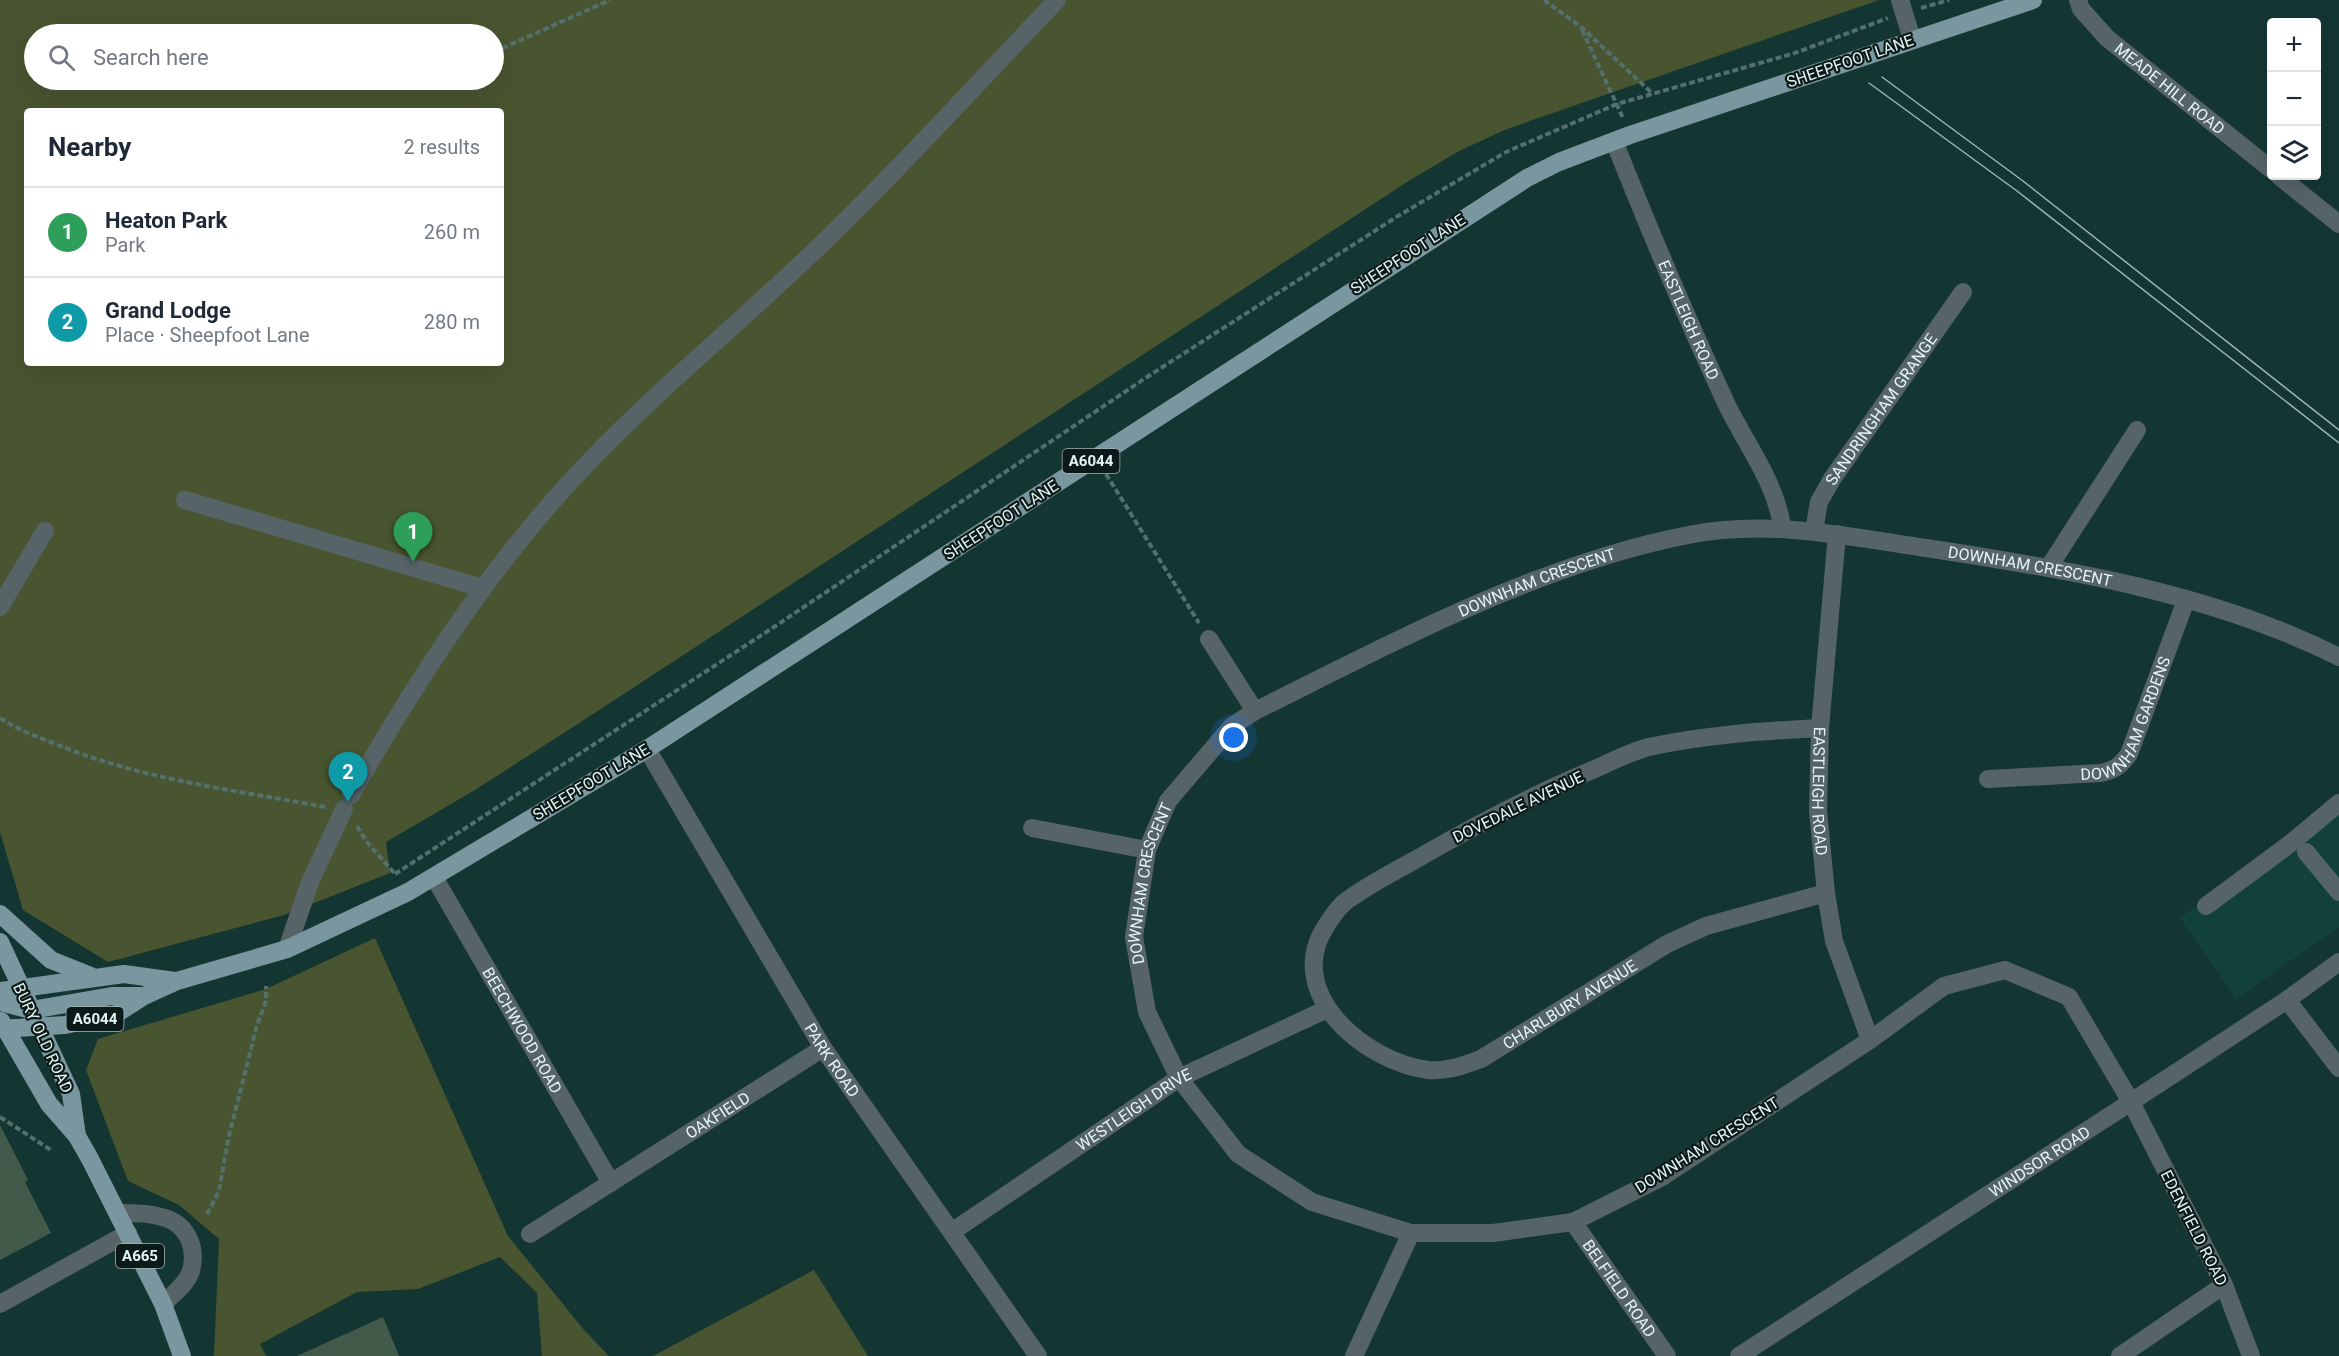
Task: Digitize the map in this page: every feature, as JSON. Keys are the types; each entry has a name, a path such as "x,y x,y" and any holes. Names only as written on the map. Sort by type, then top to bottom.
{"main road":[{"name":"SHEEPFOOT LANE","path":"2,1026 40,1028 116,1014 144,996 177,981 287,949 434,877 647,749 1527,178 1559,162 1622,138 2033,0"},
{"path":"0,914 51,960 74,971 95,977"},
{"name":"BURY OLD ROAD","path":"0,942 71,1095 77,1136"},
{"name":"SHEEPFOOT LANE","path":"0,991 124,974 177,981"},
{"path":"0,1002 31,1010 112,996 144,996"},
{"name":"BURY OLD ROAD","path":"2,1026 49,1104 77,1136 163,1304 182,1356"}],"street":[{"path":"287,949 310,882 345,806 420,678 482,588 569,483 656,397 844,222 1057,0"},
{"path":"1900,0 1912,39"},
{"name":"MEADE HILL ROAD","path":"2078,0 2081,9 2107,38 2267,167"},
{"name":"EASTLEIGH ROAD","path":"1622,138 1689,325 1740,434 1772,490 1782,527"},
{"path":"2284,180 2338,221"},
{"name":"SANDRINGHAM GRANGE","path":"1814,531 1820,502 1832,479 1962,292"},
{"path":"2049,567 2137,430"},
{"path":"185,500 482,588"},
{"name":"DOWNHAM CRESCENT","path":"2131,1102 2068,997 2005,970 1944,986 1870,1040 1662,1177 1573,1222 1493,1233 1411,1233 1312,1203 1238,1154 1179,1078 1147,1012 1134,937 1148,849 1168,801 1232,726 1255,711 1417,631 1576,565 1687,535 1736,528 1782,527 2049,567 2228,612 2339,657"},
{"path":"0,607 45,531"},
{"name":"EASTLEIGH ROAD","path":"1837,534 1820,728 1818,811 1826,893 1834,941 1870,1040"},
{"name":"DOWNHAM GARDENS","path":"1988,779 2100,773 2112,771 2122,763 2129,754 2186,600"},
{"path":"1209,639 1255,711"},
{"name":"DOVEDALE AVENUE","path":"1327,1009 1313,977 1312,961 1327,923 1347,900 1454,837 1555,786 1646,748 1724,734 1820,728"},
{"name":"PARK ROAD","path":"647,749 823,1048 953,1231 1038,1356"},
{"path":"2206,906 2291,843 2339,803"},
{"path":"1032,828 1148,849"},
{"path":"2306,852 2339,892"},
{"name":"BEECHWOOD ROAD","path":"434,877 612,1183"},
{"name":"CHARLBURY AVENUE","path":"1327,1009 1350,1035 1373,1051 1428,1070 1450,1070 1481,1059 1667,944 1706,926 1826,893"},
{"name":"WINDSOR ROAD","path":"1738,1356 2287,1000 2339,962"},
{"path":"2287,1000 2339,1068"},
{"name":"WESTLEIGH DRIVE","path":"953,1231 1179,1078 1327,1009"},
{"name":"OAKFIELD","path":"530,1234 823,1048"},
{"name":"EDENFIELD ROAD","path":"2131,1102 2224,1285 2251,1356"},
{"path":"118,1213 142,1213 167,1218 185,1230 193,1249 190,1273 163,1304"},
{"name":"BELFIELD ROAD","path":"1573,1222 1667,1356"},
{"path":"0,1304 128,1233"},
{"path":"1354,1356 1411,1233"},
{"path":"2120,1356 2224,1285"}],"path":[{"path":"504,48 610,0"},
{"path":"1544,0 1581,27 1653,94"},
{"path":"1581,27 1622,138"},
{"path":"1096,458 1209,639"},
{"path":"0,718 13,727 95,760 215,789 325,806 345,806 366,841 408,891"},
{"path":"207,1215 219,1191 234,1117 257,1025 266,1001 266,986"},
{"path":"0,1117 51,1150"}],"shaded area":[{"path":"0,0 1879,0 1507,129 1459,151 1407,182 590,716 475,790 386,842 390,873 284,915 108,962 23,910 0,832"},
{"path":"2339,808 2339,927 2236,999 2180,918 2196,906 2203,915"},
{"path":"375,938 508,1236 584,1330 609,1356 542,1356 537,1293 500,1257 418,1289 357,1292 260,1344 266,1356 214,1356 219,1239 179,1205 128,1181 86,1070 98,1039 266,989"},
{"path":"814,1270 868,1356 653,1356"}],"building":[{"path":"0,1125 28,1180 25,1182 51,1233 0,1260"},
{"path":"383,1317 399,1356 297,1356"}],"tram line":[{"path":"1882,77 2023,181 2339,430"},
{"path":"1869,83 2017,191 2339,443"}],"place":[{"name":"Heaton Park","path":"413,562"},
{"name":"Grand Lodge","path":"348,802"}]}
